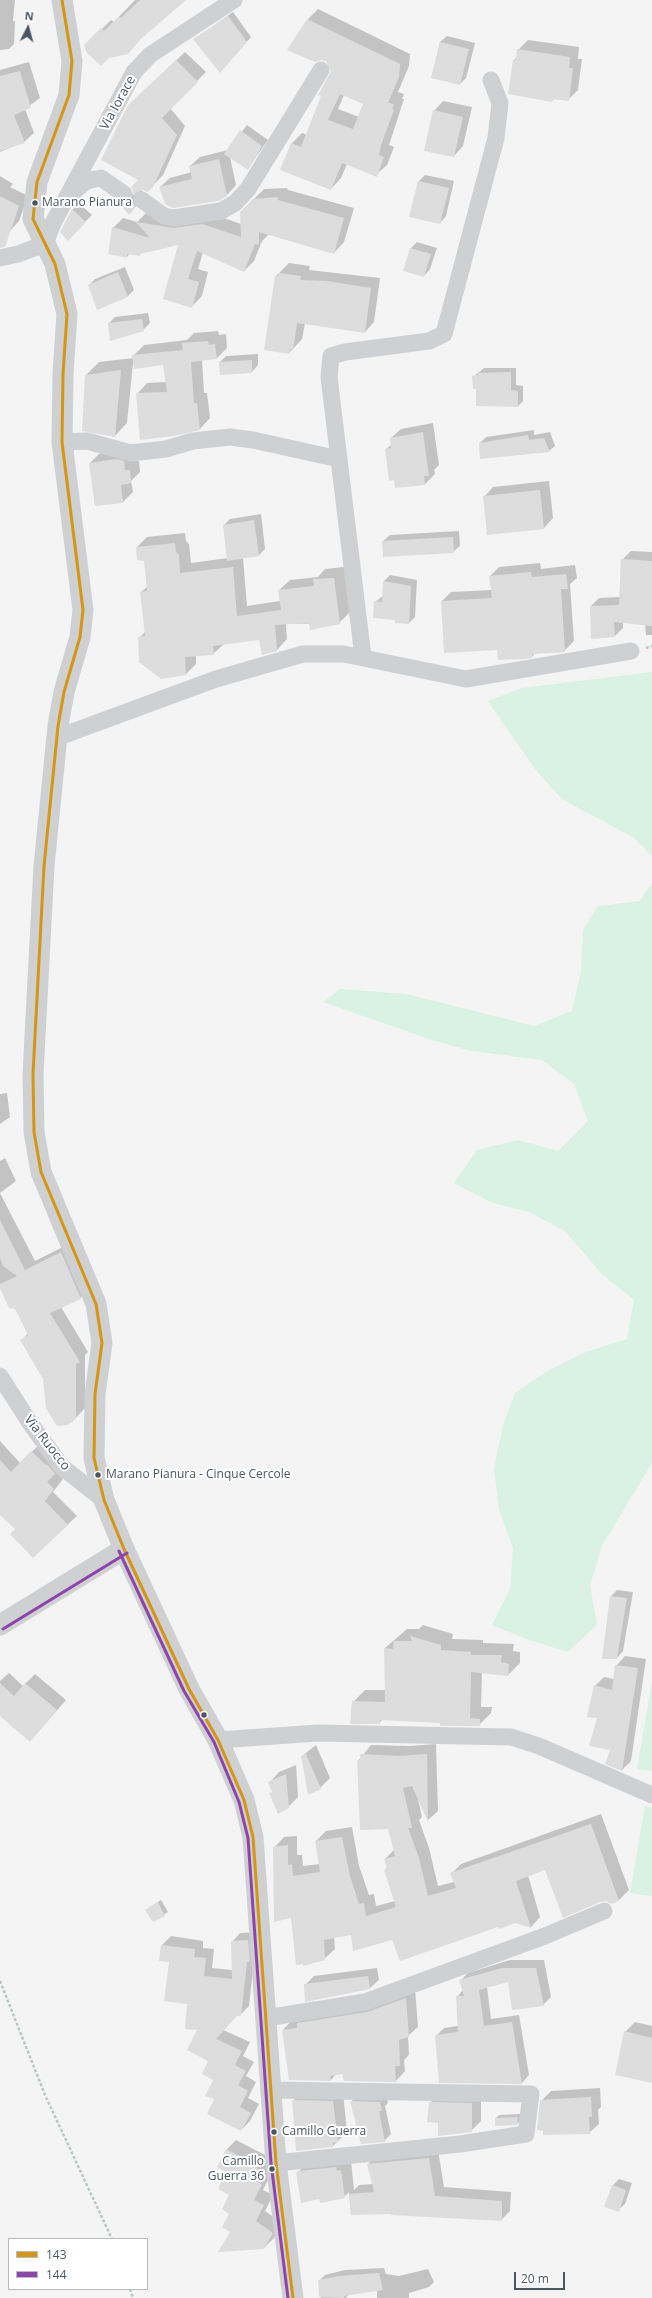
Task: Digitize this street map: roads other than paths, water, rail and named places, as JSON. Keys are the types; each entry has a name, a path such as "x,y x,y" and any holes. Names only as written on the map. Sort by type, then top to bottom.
{"street":[{"path":"62,0 72,61 69,96 37,182 33,219 55,264 67,314 63,374 62,442 83,610 80,637 64,692 56,738 44,866 33,1074 34,1132 41,1172 96,1304 102,1343 95,1394 94,1458 104,1500 124,1548 190,1689 218,1740 244,1800 254,1842 266,2018 269,2090 276,2163 293,2298"},
{"name":"Via Iorace","path":"45,244 66,199 134,72 150,55 234,0"},
{"path":"142,200 164,216 173,218 221,211 235,203 248,189 321,70"},
{"path":"363,657 329,377 331,356 345,352 429,342 444,334 496,138 500,103 491,80"},
{"path":"66,199 86,181 101,178 124,194"},
{"path":"0,258 18,254 45,244"},
{"path":"62,442 87,441 130,453 166,449 193,441 230,437 252,440 339,459"},
{"path":"56,738 216,678 303,654 344,654 466,679 631,651"},
{"name":"Via Ruocco","path":"0,1376 30,1423 62,1467 104,1500"},
{"path":"0,1626 124,1548"},
{"path":"218,1740 318,1733 511,1737 539,1746 652,1795"},
{"path":"266,2018 365,2002 545,1936 604,1911"},
{"path":"269,2090 531,2094 526,2134 460,2144 276,2163"}],"place":[{"name":"Marano Pianura","path":"35,203"},
{"name":"Marano Pianura - Cinque Cercole","path":"98,1475"},
{"name":"Camillo Guerra","path":"274,2132"},
{"name":"Camillo Guerra 36","path":"272,2169"}]}
